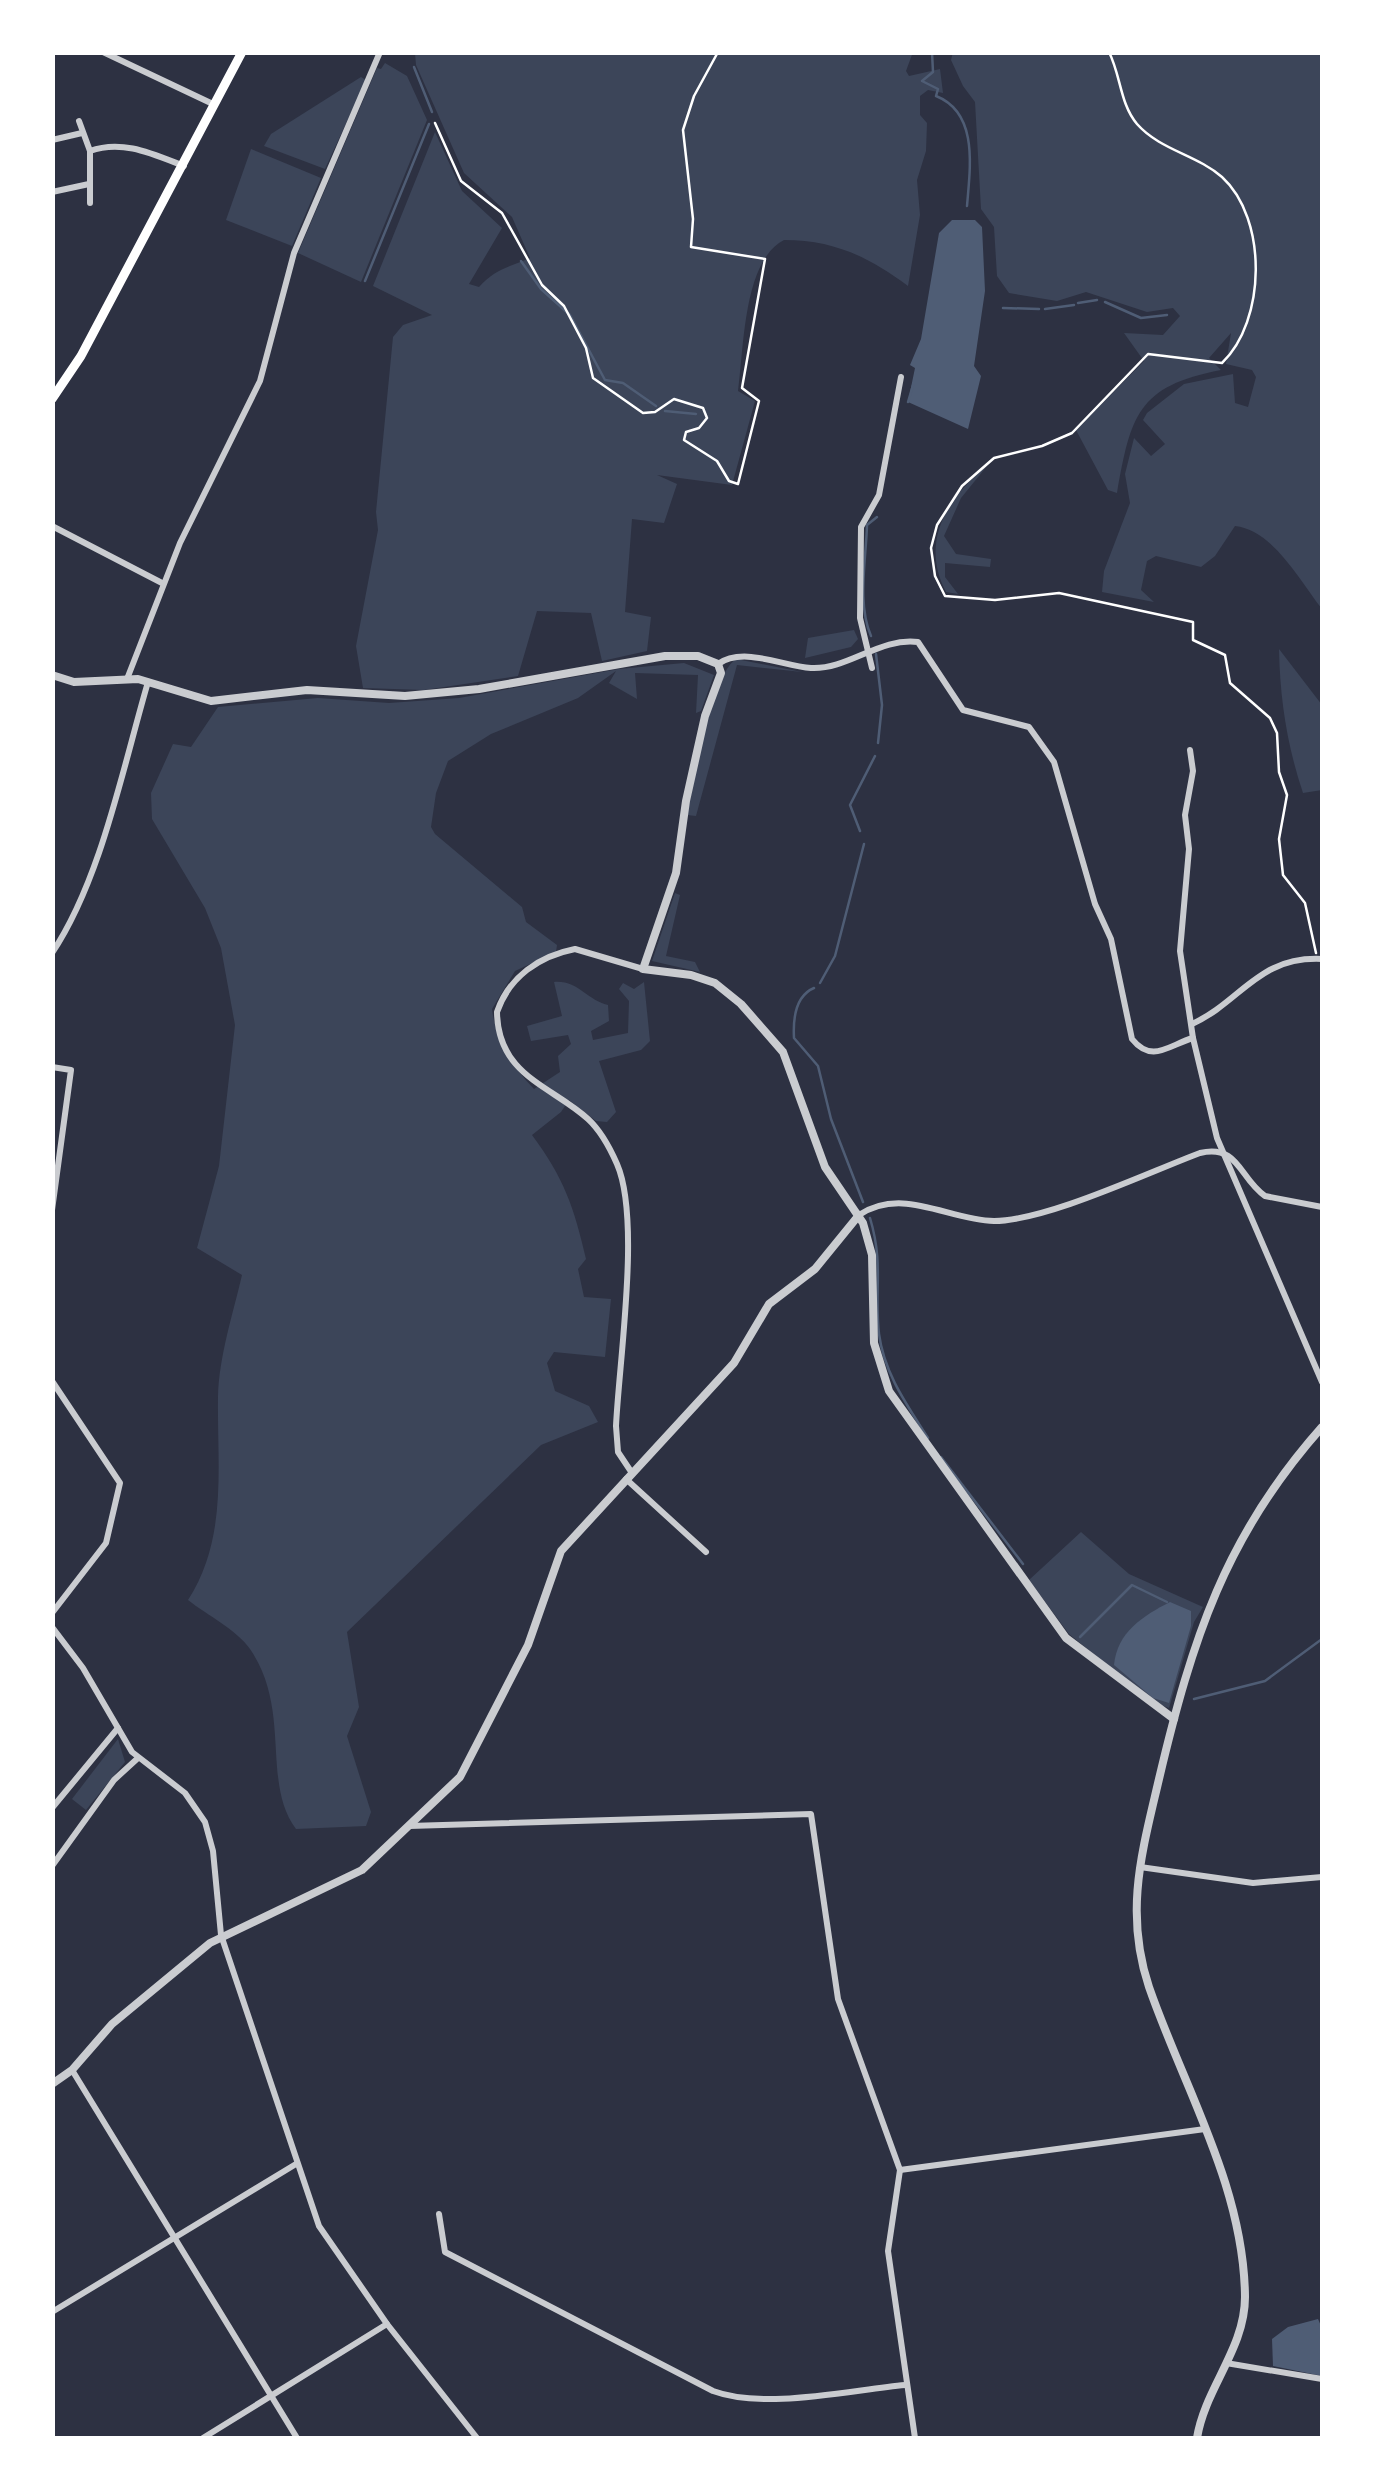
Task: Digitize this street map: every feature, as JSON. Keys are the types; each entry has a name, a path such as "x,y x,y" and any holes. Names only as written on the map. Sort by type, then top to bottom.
{"main road":[{"path":"52,398 184,166 242,52"}],"street":[{"path":"103,52 215,106"},
{"path":"127,679 163,583 262,374 294,253 380,52"},
{"path":"79,121 90,151 90,202"},
{"path":"52,140 82,133"},
{"path":"90,151 108,145 127,146 184,166"},
{"path":"52,192 89,184"},
{"path":"872,668 860,618 861,527 879,495 902,378"},
{"path":"52,379 60,388"},
{"path":"52,526 163,583"},
{"path":"52,675 74,682 148,682 210,701 307,690 405,696 480,689 665,656 698,656 718,664 740,656 816,668 896,642 918,642 964,710 976,716 1018,721 1042,740 1054,762 1095,904 1111,939 1132,1038 1142,1050 1160,1053 1194,1038"},
{"path":"643,969 676,873 686,801 705,716 721,673 718,664"},
{"path":"52,954 87,878 148,682"},
{"path":"1190,750 1193,771 1184,815 1189,849 1180,951 1194,1038 1222,1150 1322,1382"},
{"path":"706,1552 629,1476 620,1456 616,1426 628,1210 621,1174 592,1123 538,1088 522,1071 504,1040 497,1012 522,972 575,948 643,969 691,975 715,984 777,1043 794,1074 830,1178 859,1215 872,1255 874,1343 889,1391 1066,1638 1174,1719"},
{"path":"1192,1024 1262,973 1288,961 1321,959"},
{"path":"52,1067 71,1070 52,1210"},
{"path":"52,2084 72,2070 112,2024 220,1936 362,1870 460,1777 528,1645 561,1550 734,1363 769,1304 814,1269 859,1215 876,1205 899,1203 1000,1220 1056,1206 1200,1153 1222,1150 1232,1156 1264,1196 1322,1207"},
{"path":"52,1381 120,1483 106,1542 52,1612"},
{"path":"1197,2438 1203,2407 1226,2363 1243,2315 1242,2258 1228,2189 1142,1960 1137,1866 1206,1611 1267,1494 1322,1427"},
{"path":"52,1627 83,1668 138,1758 185,1793 205,1822 213,1850 220,1936 323,2233 387,2324 477,2438"},
{"path":"52,1808 118,1728"},
{"path":"52,1866 114,1780 138,1758"},
{"path":"408,1825 811,1814 838,1998 900,2170 888,2240 915,2438"},
{"path":"1137,1866 1223,1881 1322,1878"},
{"path":"72,2070 297,2438"},
{"path":"900,2170 1205,2129"},
{"path":"52,2312 296,2164"},
{"path":"440,2214 446,2252 712,2391 731,2397 794,2396 905,2384"},
{"path":"203,2438 387,2324"},
{"path":"1226,2363 1322,2380"}],"path":[{"path":"436,123 461,181 502,213 542,285 564,309 586,348 593,378 638,411 655,412 674,399 704,408 707,418 703,425 686,432 684,440 717,461 729,481 738,484 759,401 742,388 766,259 691,248 694,219 684,130 694,96 718,52"},
{"path":"1109,52 1125,104 1139,126 1159,143 1220,175 1241,201 1253,239 1249,312 1232,352 1222,363 1148,354 1072,433 986,464 962,486 937,524 931,562 945,596 995,600 1058,593 1193,622 1193,640 1225,655 1230,682 1270,718 1277,733 1279,772 1287,795 1279,840 1283,874 1304,902 1321,959"}],"shaded area":[{"path":"913,52 906,71 909,76 940,69 943,93 928,90 920,96 920,115 927,123 926,151 917,180 920,215 908,286 865,259 835,247 784,240 770,251 753,286 744,330 738,391 755,401 732,485 657,475 677,484 664,523 632,519 625,612 651,617 647,651 602,661 591,613 537,611 518,676 424,690 363,688 356,646 378,530 376,512 393,337 403,325 432,315 373,286 435,132 462,191 502,228 469,284 479,287 497,272 530,258 512,217 464,173 416,65 415,53"},
{"path":"953,52 1322,53 1322,609 1273,547 1262,537 1235,526 1215,556 1201,567 1156,556 1147,561 1141,590 1154,602 1102,592 1104,571 1130,503 1125,474 1134,438 1151,456 1165,444 1143,420 1147,413 1184,384 1233,374 1235,403 1248,407 1256,377 1252,370 1226,364 1231,333 1209,358 1221,370 1171,385 1143,409 1127,444 1117,493 1108,490 1076,430 1144,361 1124,333 1163,335 1180,316 1173,308 1147,312 1086,292 1057,301 1009,293 997,276 994,227 981,209 975,102 951,60"},
{"path":"385,63 407,76 427,120 361,282 298,253 377,68"},
{"path":"361,77 366,80 325,169 264,146 271,134"},
{"path":"251,149 321,178 292,246 226,220"},
{"path":"952,220 975,220 982,227 985,291 974,366 981,376 968,429 908,402 915,368 910,365 921,339 939,233"},
{"path":"987,466 961,498 944,536 956,554 991,559 990,567 945,563 945,577 958,594 946,592 936,556 941,523 960,492"},
{"path":"854,630 858,639 851,647 805,658 808,638"},
{"path":"1279,649 1322,705 1322,790 1303,793 1297,775 1285,722"},
{"path":"736,659 802,672 737,665 696,816 687,815 711,707 727,669"},
{"path":"684,663 714,675 701,711 696,713 698,675 635,673 637,699 609,683 616,671 578,698 491,734 448,761 436,793 431,827 435,834 522,907 526,922 557,945 556,952 515,971 492,1009 501,1042 526,1080 534,1089 560,1072 558,1056 571,1044 568,1035 531,1041 527,1026 562,1016 554,982 570,984 608,1005 609,1021 591,1031 593,1040 628,1033 629,1001 619,989 623,983 634,989 644,982 650,1041 641,1050 599,1061 616,1112 607,1122 596,1121 569,1100 561,1112 532,1135 560,1179 572,1208 586,1259 578,1269 584,1297 611,1299 605,1357 554,1352 547,1363 555,1391 589,1406 598,1422 541,1445 347,1632 359,1707 347,1736 371,1812 366,1826 296,1829 280,1790 274,1720 263,1672 244,1642 188,1600 201,1576 215,1527 219,1382 242,1275 197,1248 219,1166 235,1025 221,948 205,908 152,819 151,793 173,744 191,747 218,707 318,698 389,703 459,698 619,669"},
{"path":"675,893 680,895 666,956 695,962 700,972 652,961"},
{"path":"1081,1532 1129,1574 1203,1607 1194,1622 1169,1708 1153,1702 1069,1634 1029,1580"},
{"path":"1170,1602 1191,1611 1191,1626 1169,1703 1153,1698 1114,1665 1126,1634 1141,1619"},
{"path":"118,1739 125,1762 86,1810 72,1799"},
{"path":"1318,2319 1322,2328 1322,2376 1273,2366 1272,2339 1288,2327"}],"waterway":[{"path":"932,52 933,72 922,81 938,89 936,96 950,104 965,128 970,159 967,206"},
{"path":"414,67 432,112"},
{"path":"365,281 429,124"},
{"path":"521,261 541,289 570,315 605,380 623,383 656,406"},
{"path":"1078,303 1097,300"},
{"path":"1105,302 1141,318 1167,315"},
{"path":"1045,309 1074,305"},
{"path":"1003,308 1039,309"},
{"path":"908,402 913,385"},
{"path":"665,411 696,414"},
{"path":"871,636 864,610 863,582 867,525 877,517"},
{"path":"876,654 882,705 878,743"},
{"path":"860,831 850,805 875,756"},
{"path":"820,983 835,956 864,844"},
{"path":"814,988 799,1003 794,1038 818,1066 831,1119 863,1202"},
{"path":"870,1218 877,1250 882,1348 898,1388 928,1438"},
{"path":"941,1457 1023,1564"},
{"path":"1080,1637 1132,1585 1167,1602"},
{"path":"1194,1699 1265,1681 1322,1639"}]}
